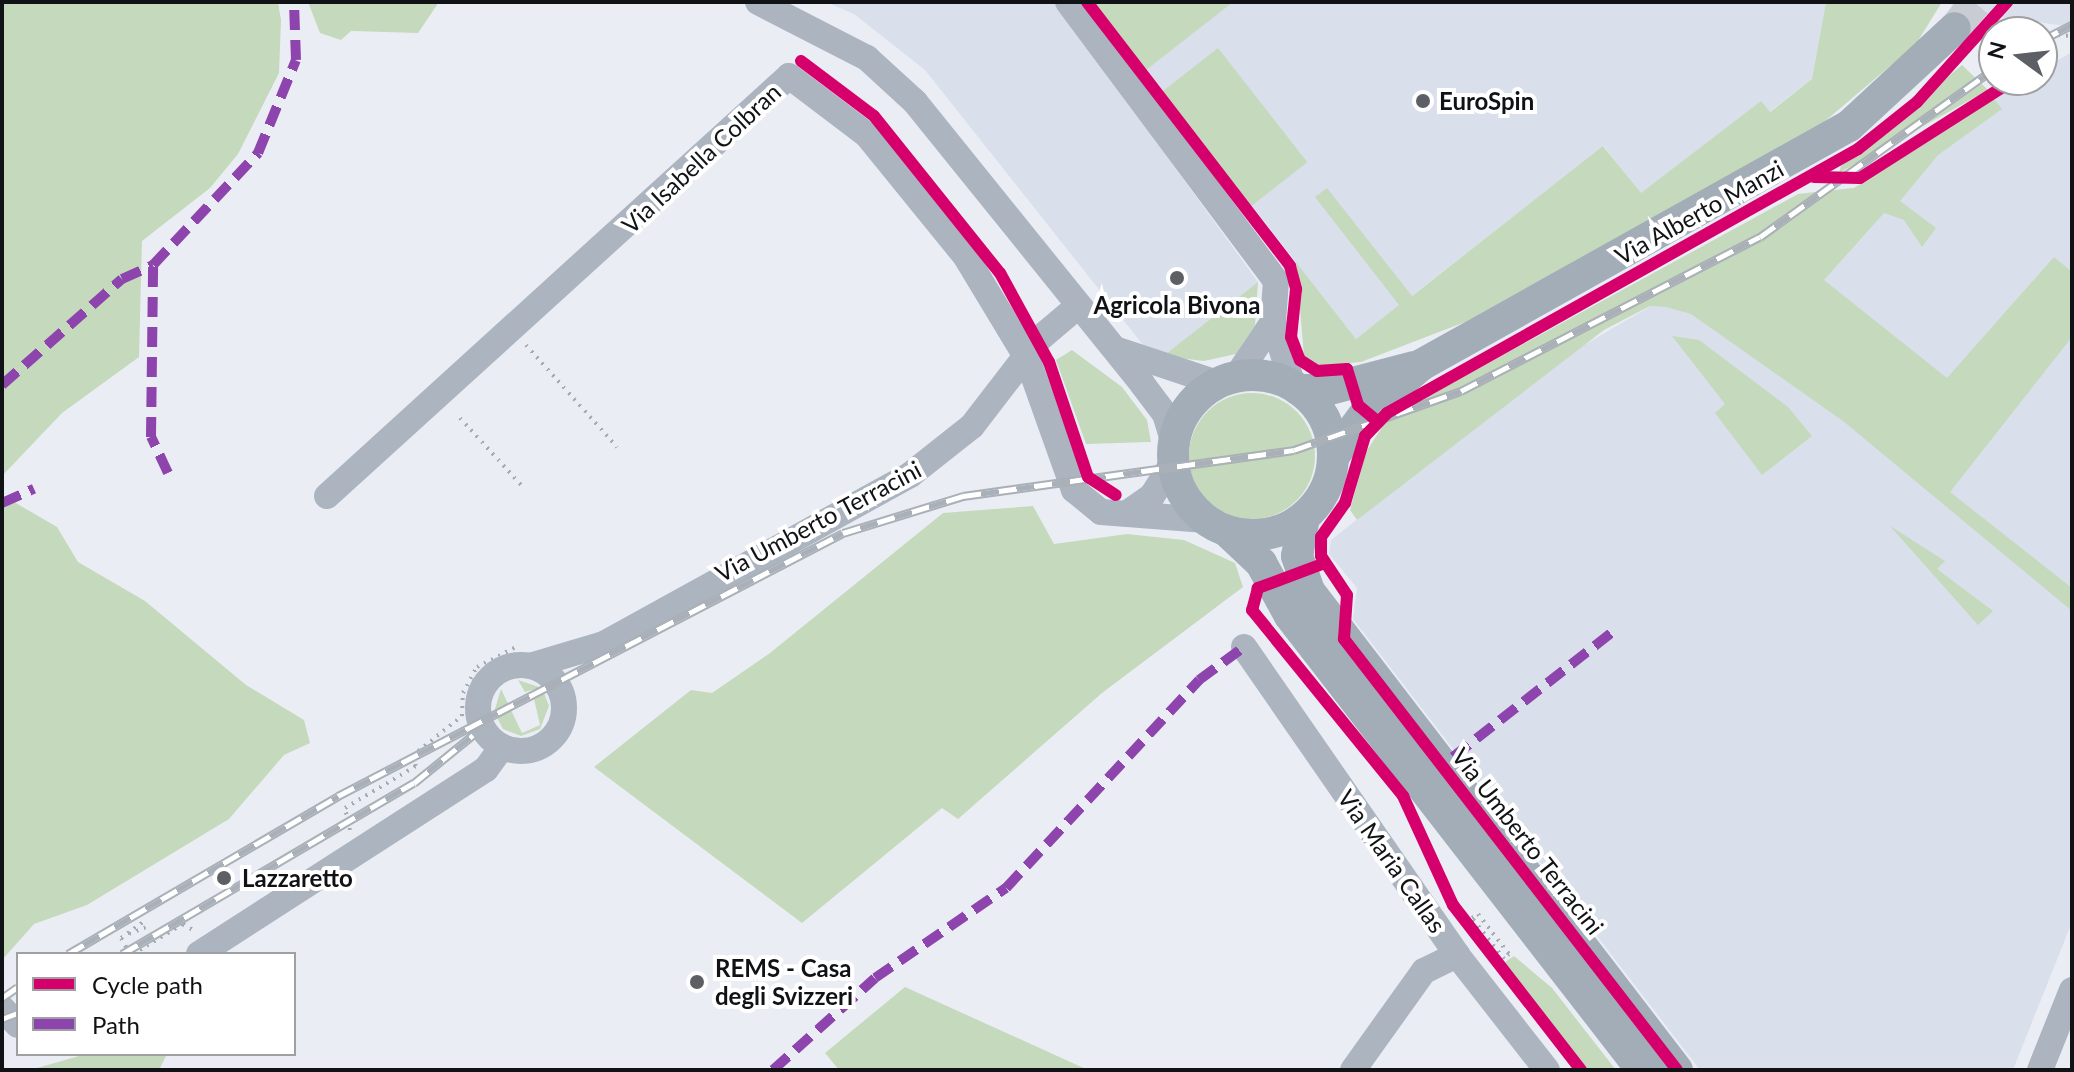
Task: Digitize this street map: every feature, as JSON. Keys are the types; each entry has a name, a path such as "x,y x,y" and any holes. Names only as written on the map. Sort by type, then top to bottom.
{"main road":[{"name":"Via Alberto Manzi","path":"1333,457 1366,412 1421,365 1849,126 1964,36"},
{"name":"Via Alberto Manzi","path":"1296,388 1326,390 1421,365"},
{"path":"1265,376 1296,388 1327,425 1333,457 1323,494 1304,517 1262,534 1217,526 1184,497 1173,453 1188,408 1227,380 1265,376"},
{"name":"Via Umberto Terracini","path":"1304,517 1297,556 1309,591 1677,1070"},
{"name":"Via Umberto Terracini","path":"1217,526 1261,563 1290,616 1642,1070"}],"street":[{"path":"758,2 827,33 892,79 962,155 1165,414 1173,453 1152,496 1129,512"},
{"path":"1068,2 1270,268 1278,291 1273,322 1296,388"},
{"name":"Via Isabella Colbran","path":"327,496 789,76 881,150 966,257 1027,358 1074,490 1101,512 1129,512 1217,526"},
{"name":"Via Umberto Terracini","path":"604,644 564,705 560,727 545,744 523,752 502,747 482,727 479,699 502,670 530,666 604,644 917,470 972,426 1027,358 1078,306"},
{"path":"1111,346 1227,380 1273,322"},
{"name":"Via Maria Callas","path":"1244,647 1457,955 1547,1070"},
{"path":"530,666 556,683 564,705"},
{"path":"202,945 486,769 502,747"},
{"path":"1353,1070 1424,971 1457,955"},
{"path":"2040,1070 2072,990"},
{"path":"2,1008 16,1023"}],"path":[{"path":"1964,36 1999,12"},
{"path":"521,341 617,447"},
{"path":"460,418 523,487"},
{"path":"353,843 345,808 416,766 412,756 462,716"},
{"path":"1478,914 1496,937 1509,954 1504,959 1492,956 1472,918 1478,914"},
{"path":"1461,915 1508,976"},
{"path":"129,934 146,920"},
{"path":"135,952 183,924 202,945"},
{"path":"131,952 121,938 149,926"},
{"path":"1496,937 1501,932"}],"shaded area":[{"path":"826,2 1055,2 1258,282 1163,356 1147,350 925,70 854,14"},
{"path":"1093,2 1826,2 1812,79 1769,112 1760,102 1641,194 1604,146 1356,339"},
{"path":"1942,2 2072,2 2072,27 2058,25 2058,16 1987,15"},
{"path":"2072,52 2072,922 2013,1070 1700,1070 1353,619 1357,588 1329,554 1331,540 1557,361 1649,307 1798,194 1854,188 2000,96 2058,96 2058,60"}],"green space":[{"path":"2,2 278,2 281,20 279,73 238,154 210,188 142,241 139,357 62,413 2,476"},
{"path":"308,2 439,2 418,33 351,31 341,40 320,33"},
{"path":"1093,2 1233,2 1146,70"},
{"path":"1826,2 1942,2 1916,44 1824,122 1613,240 1465,322 1361,362 1319,366 1304,356 1296,262 1356,339 1399,305 1315,197 1327,188 1412,296 1603,146 1641,193 1761,101 1770,112 1812,79"},
{"path":"1218,48 1307,162 1251,206 1162,92"},
{"path":"1962,65 1978,80 1978,96 1839,173 1841,166"},
{"path":"1994,99 2002,109 1938,155 1900,201 1936,228 1922,247 1904,220 1884,213 1824,280 1947,378 2054,257 2072,272 2072,337 1950,492 2072,588 2072,611 1843,421 1691,314 1666,307 1650,306 1604,330 1357,520 1350,510 1366,452 1388,418 1798,194 1854,188"},
{"path":"1258,282 1255,325 1236,354 1204,361 1163,356"},
{"path":"1672,336 1699,340 1788,407 1812,436 1762,475 1715,413 1725,404"},
{"path":"1072,350 1122,387 1147,420 1151,442 1086,444 1056,360"},
{"path":"1252,393 1276,398 1297,411 1310,432 1315,456 1310,480 1297,501 1276,514 1252,519 1228,514 1207,501 1194,480 1189,456 1194,432 1207,411 1228,398"},
{"path":"2,495 57,527 78,562 145,601 246,685 304,720 310,743 284,755 229,819 87,905 34,924 2,960"},
{"path":"1033,506 1054,544 1127,534 1184,540 1235,563 1243,587 1102,693 958,819 942,808 802,923 594,767 691,690 712,693 770,653 943,513"},
{"path":"1890,526 1945,561 1937,569 1993,611 1978,625"},
{"path":"518,680 542,688 549,706 540,729 521,736 503,729 494,712 501,689 522,733 540,725 532,690 525,692"},
{"path":"1514,956 1552,988 1616,1070 1587,1070 1504,963"},
{"path":"905,987 1088,1070 839,1070 825,1053"},
{"path":"79,1056 166,1056 159,1070 30,1070"}],"tunnel":[{"path":"1955,28 1976,2"}],"railway":[{"path":"2058,32 2072,25"},
{"path":"71,952 338,796 843,533 963,496 1294,450 1461,391 1760,237 1978,80"},
{"path":"125,952 414,783 473,735"},
{"path":"2,998 16,988"},
{"path":"2,1019 16,1014"}],"marked path":[{"path":"168,473 151,437 153,265 258,153 296,60 294,2"},
{"path":"2,385 122,279 153,265"},
{"path":"2,503 34,489"},
{"path":"1453,757 1615,630"},
{"path":"773,1070 875,978 1006,888 1199,680 1244,647"}],"cycle path":[{"path":"1087,2 1290,266 1296,289 1291,337 1300,360 1317,371 1347,369 1358,405 1377,421"},
{"path":"1677,1070 1344,639 1347,595 1321,556 1321,537 1345,503 1365,436 1387,413 1858,149 1917,102 2007,2"},
{"path":"801,61 874,116 1000,273 1049,362 1088,477 1116,495"},
{"path":"1814,177 1860,178 1989,96"},
{"path":"1325,563 1258,588 1252,610 1403,796 1453,905 1581,1070"}],"place":[{"name":"EuroSpin","path":"1423,101"},
{"name":"Agricola Bivona","path":"1177,278"},
{"name":"Lazzaretto","path":"224,878"},
{"name":"REMS - Casa degli Svizzeri","path":"697,982"}]}
